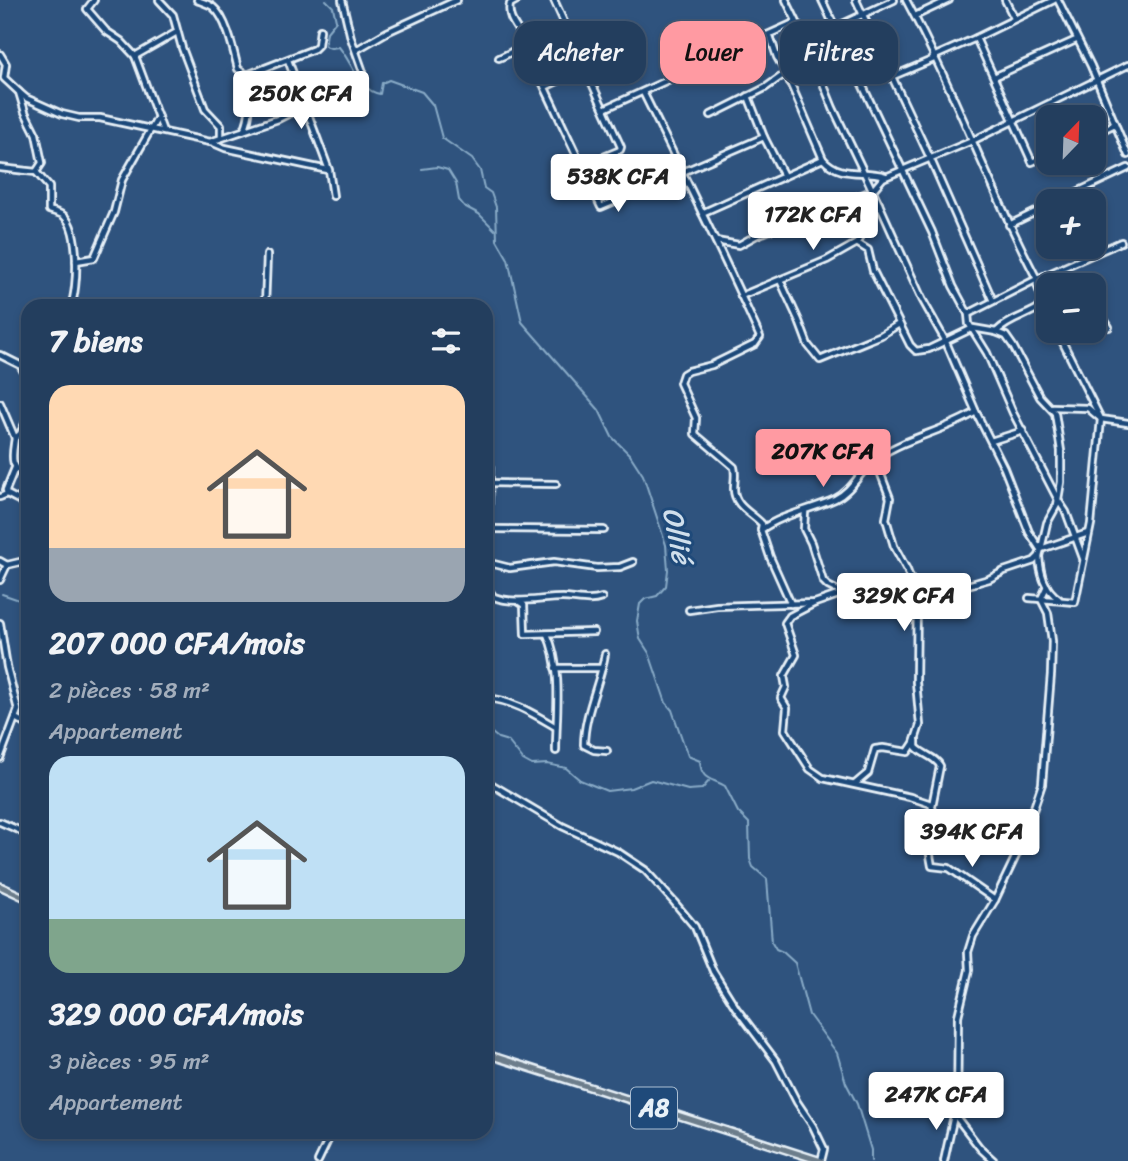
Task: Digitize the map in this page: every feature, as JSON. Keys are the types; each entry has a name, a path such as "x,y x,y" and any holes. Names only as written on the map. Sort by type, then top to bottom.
{"main road":[{"path":"0,886 21,896"},
{"name":"A8","path":"493,1057 821,1161"}],"street":[{"path":"94,0 87,9 106,31 129,48 135,56 163,131"},
{"path":"159,0 173,15 205,109 221,126 221,137"},
{"path":"197,0 213,7 217,12 232,43 238,69 247,75"},
{"path":"342,0 363,72"},
{"path":"356,50 387,32 456,0"},
{"path":"514,22 509,11 510,4 517,0"},
{"path":"554,0 563,21"},
{"path":"786,0 796,21"},
{"path":"822,0 832,21"},
{"path":"856,0 865,21"},
{"path":"850,21 894,0"},
{"path":"906,0 1009,225 1036,277"},
{"path":"915,16 949,0"},
{"path":"1005,0 1014,18"},
{"path":"898,74 1056,0 1128,155"},
{"path":"247,75 288,60 318,45 320,30"},
{"path":"604,109 780,31"},
{"path":"135,56 177,32"},
{"path":"770,36 780,62"},
{"path":"976,38 1032,163 1036,161"},
{"path":"994,77 1076,40"},
{"path":"499,58 514,50"},
{"path":"0,54 6,64 4,78 26,98 62,114 151,128 225,148 329,170"},
{"path":"288,60 329,170 333,196"},
{"path":"716,241 739,245 757,235 872,191 877,183 886,177 931,160 1128,65"},
{"path":"244,131 247,126 249,102 247,75"},
{"path":"710,115 765,88 780,77"},
{"path":"544,84 602,207 764,137"},
{"path":"545,87 551,84"},
{"path":"582,166 621,148 592,84"},
{"path":"791,84 824,159 837,169 850,174 876,173 886,177"},
{"path":"823,84 991,441 1029,532 1041,549"},
{"path":"863,84 932,232 953,286 968,314 969,324 988,353 1023,431 1066,512 1083,558"},
{"path":"894,84 993,301"},
{"path":"19,92 41,154 42,163 36,172"},
{"path":"643,92 716,241 759,339 755,344 712,365 683,374 680,383 696,418 695,435 734,467 737,503 762,524 763,539 791,604"},
{"path":"748,96 764,137 784,176"},
{"path":"210,142 278,119 306,105"},
{"path":"76,261 94,258 114,212 122,180 158,117"},
{"path":"1106,128 1115,124"},
{"path":"702,213 824,159"},
{"path":"0,168 36,172 48,187 49,210 63,215 74,234 76,261 73,299"},
{"path":"1083,189 1128,168"},
{"path":"741,296 827,260 858,243 867,222 880,204"},
{"path":"1009,225 1036,212"},
{"path":"1052,273 1121,242"},
{"path":"858,243 867,250 873,271 899,324 916,351 929,349 973,328 1006,336 1040,397 1055,413 1061,451 1061,482 1058,500 1047,523 1039,556 1040,569 1049,593 1060,599"},
{"path":"265,299 267,255"},
{"path":"780,280 808,345 820,360 881,335 899,324"},
{"path":"968,314 1036,280"},
{"path":"996,332 1011,321 1036,311"},
{"path":"1106,322 1109,327"},
{"path":"1029,598 1074,601 1088,533 1101,419 1063,343"},
{"path":"0,355 21,367"},
{"path":"0,403 15,438 12,459 15,468 21,473"},
{"path":"1051,407 1088,408 1101,419 1128,422"},
{"path":"761,530 836,498 848,490 879,457 915,439 960,422 976,412"},
{"path":"991,441 1023,431"},
{"path":"15,438 21,432"},
{"path":"855,785 868,773 875,749 908,752 920,725 916,682 917,596 894,546 886,519 890,498 880,472 879,457"},
{"path":"7,494 6,490 15,468"},
{"path":"493,483 556,484"},
{"path":"0,497 7,494"},
{"path":"7,494 21,501"},
{"path":"805,512 804,529 823,581 836,591 846,594 917,596 943,592 989,579 1034,561 1039,556"},
{"path":"493,529 604,530"},
{"path":"1041,549 1088,533"},
{"path":"0,561 7,565 21,562"},
{"path":"493,564 510,568 554,562 597,568 620,567 633,562"},
{"path":"0,580 7,565"},
{"path":"989,579 996,584"},
{"path":"1041,599 1047,586"},
{"path":"846,594 815,603 790,615 785,623 796,655 784,676 786,687 781,698 787,708 785,730 810,769 823,778 926,802 932,807"},
{"path":"493,596 518,600 566,598 593,601 602,598"},
{"path":"944,1161 955,1110 958,1016 969,970 968,952 973,936 995,900 1022,843 1042,784 1052,641 1048,613 1041,599"},
{"path":"518,600 524,605 524,633 527,635 594,632"},
{"path":"689,610 717,606 815,603"},
{"path":"0,623 18,710 17,719 0,758"},
{"path":"547,634 555,668 556,751"},
{"path":"605,654 584,729 584,745 594,750 607,751"},
{"path":"555,668 603,668"},
{"path":"493,698 517,705 556,727"},
{"path":"17,719 21,721"},
{"path":"916,736 916,747 938,761 940,766 932,807 934,832 929,848 932,866 949,868 995,900"},
{"path":"493,785 562,826 618,852 645,870 668,895 695,927 713,971 736,1008 776,1061 821,1140 824,1153 821,1161"},
{"path":"0,822 21,831"},
{"path":"955,1110 967,1133 993,1161"},
{"path":"318,1161 329,1139"}],"waterway":[{"name":"Ollié","path":"326,0 333,7 336,21 327,32 325,46 339,47 361,82 373,92 380,94 382,83 389,80 422,92 433,105 442,138 472,159 480,170 484,188 491,193 496,207 497,240 508,259 522,322 599,410 612,437 630,455 643,475 666,545 668,570 666,586 657,596 645,599 640,604 637,621 640,639 649,653 688,756 700,761 705,776 725,786 738,812 749,823 750,859 753,867 767,879 772,942 776,949 795,963 809,1015 837,1053 846,1083 857,1104 871,1150 871,1161"},
{"path":"422,169 437,167 448,170 456,183 459,200 495,230"},
{"path":"2,594 21,601"},
{"path":"493,734 508,741 523,760 532,765 547,764 566,768 580,780 607,791 631,788 651,780 688,790 702,789 709,781"}]}
